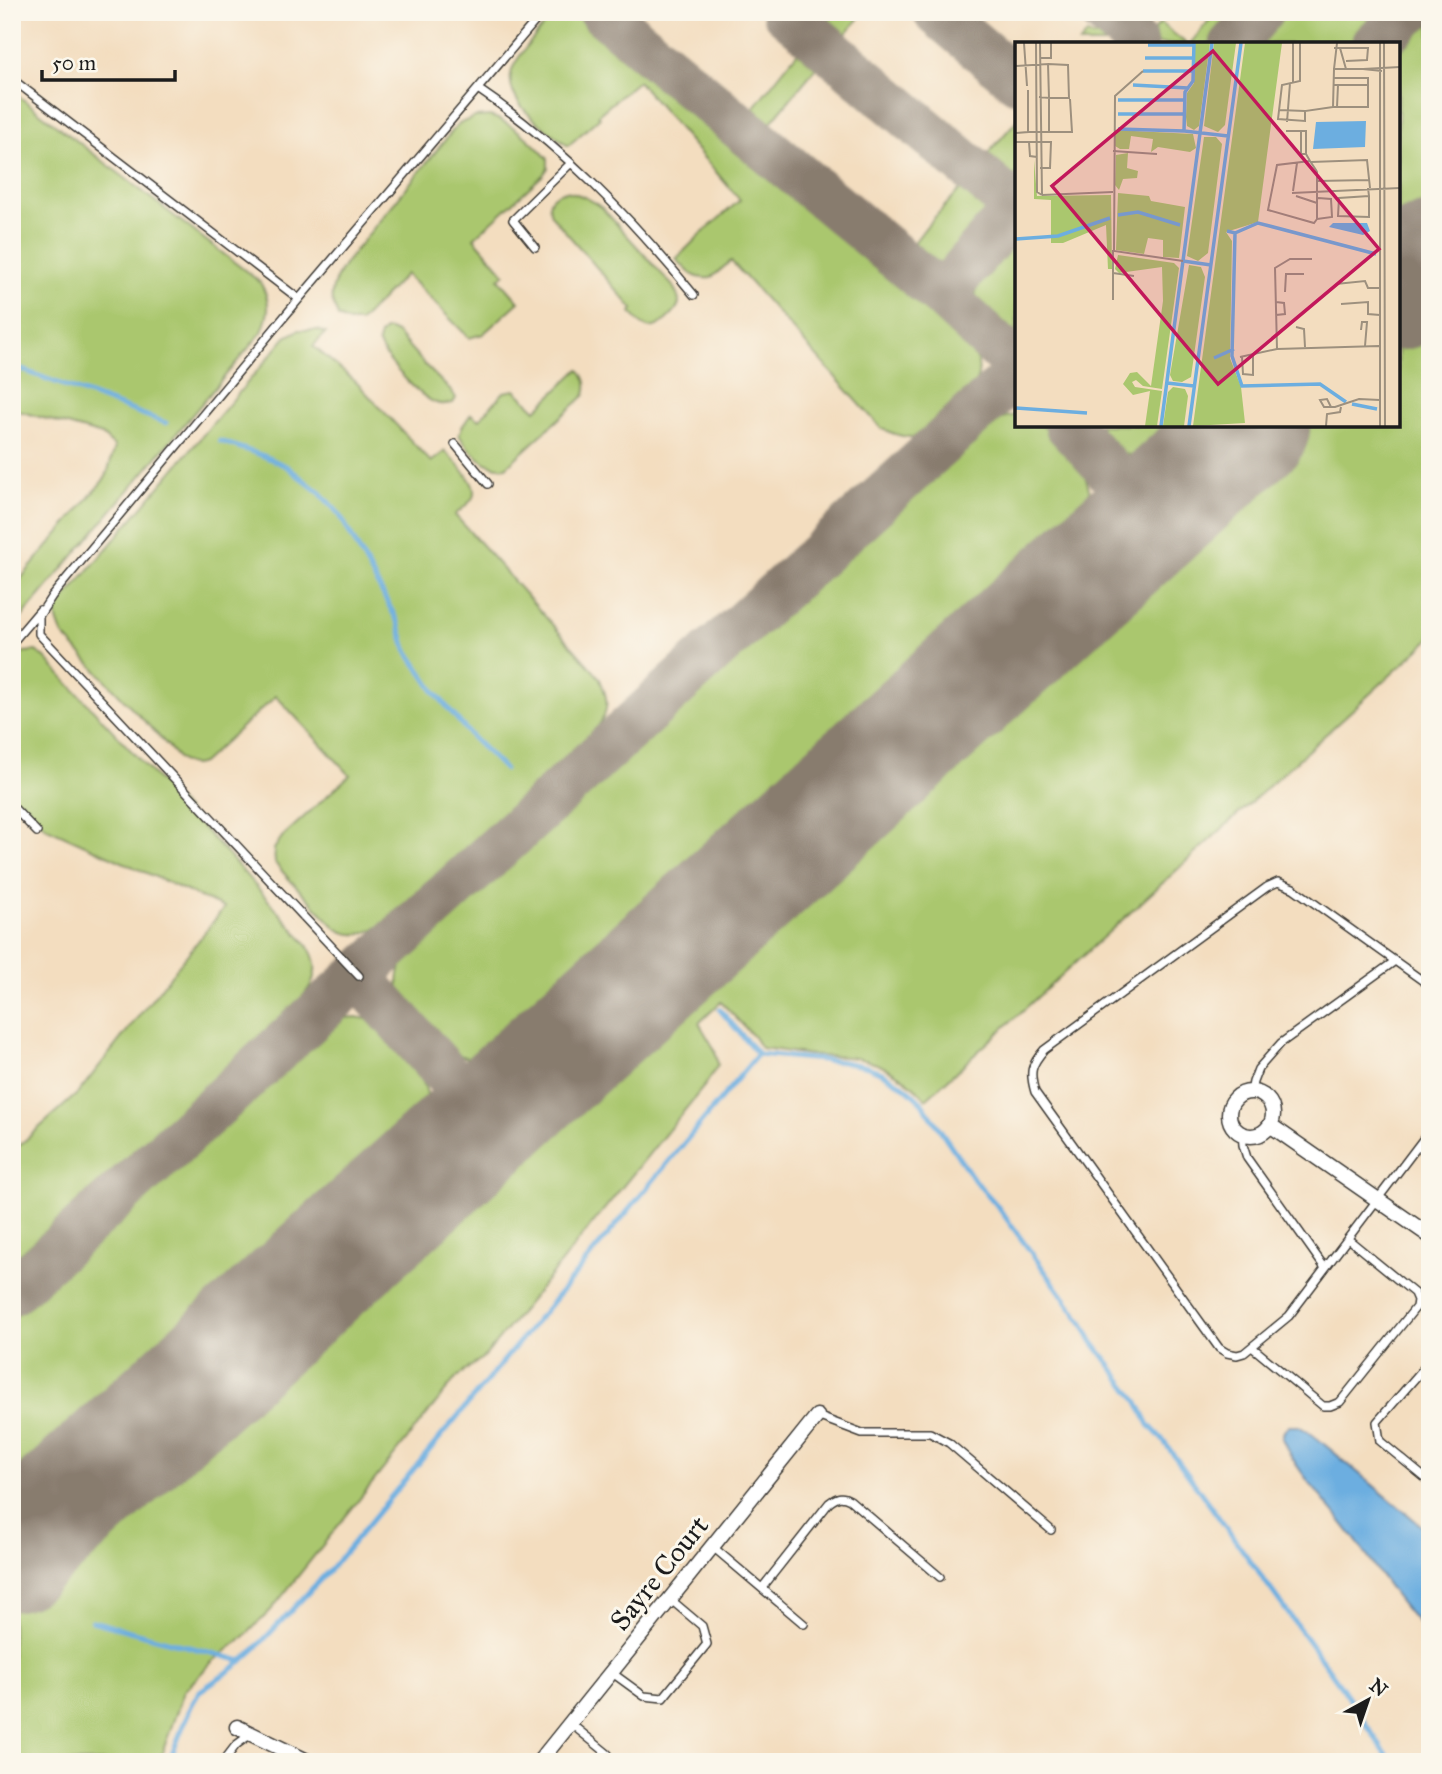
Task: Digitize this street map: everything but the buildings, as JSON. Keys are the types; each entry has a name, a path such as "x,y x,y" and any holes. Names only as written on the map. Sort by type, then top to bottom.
{"street":[{"path":"1251,1092 1264,1096 1271,1105 1274,1117 1270,1125 1258,1136 1242,1134 1231,1125 1230,1110 1240,1095 1251,1092"},
{"path":"1270,1125 1430,1236"},
{"name":"Sayre Court","path":"543,1760 817,1416"},
{"path":"237,1727 309,1762"}],"lane":[{"path":"12,643 543,12"},
{"path":"12,79 299,299"},
{"path":"478,89 508,109 571,163 642,234 694,295"},
{"path":"535,247 513,220 571,163"},
{"path":"455,444 488,484"},
{"path":"52,596 39,616 39,634 359,976"},
{"path":"12,806 37,832"},
{"path":"1430,986 1293,887 1278,883 1267,887 1044,1049 1035,1060 1032,1070 1035,1092 1219,1348 1237,1355 1244,1353 1289,1316 1430,1130"},
{"path":"1251,1092 1258,1069 1282,1044 1395,961"},
{"path":"1242,1134 1247,1158 1325,1268"},
{"path":"1418,1146 1430,1156"},
{"path":"1252,1347 1323,1406 1340,1402 1416,1307 1417,1300 1414,1293 1348,1239"},
{"path":"1430,1361 1377,1422 1380,1441 1430,1482"},
{"path":"817,1416 862,1433 930,1433 949,1443 1051,1530"},
{"path":"761,1588 829,1503 835,1498 843,1497 850,1500 940,1577"},
{"path":"712,1546 804,1624"},
{"path":"611,1672 644,1696 663,1698 707,1644 702,1626 670,1599"},
{"path":"570,1723 608,1754"},
{"path":"223,1762 236,1745 251,1734"}],"green space":[{"path":"555,12 577,12 576,14 967,342 975,354 978,374 963,400 923,435 905,436 882,429 731,261 711,278 700,278 688,271 676,259 740,200 638,81 598,115 600,117 568,146 528,114 514,93 512,70"},
{"path":"835,12 863,12 844,34 828,39 823,27"},
{"path":"1114,12 1147,12 1151,15 1136,27"},
{"path":"1202,12 1231,12 1232,29 1225,42 1192,42 1210,19"},
{"path":"1272,12 1391,12 1359,42 1247,42"},
{"path":"1430,16 1430,216 1400,243 1400,42"},
{"path":"1160,23 1184,42 1152,42 1154,30"},
{"path":"1103,26 1119,42 1081,42 1087,34 1094,37"},
{"path":"801,48 819,57 820,63 763,132 745,118"},
{"path":"12,91 260,282 268,307 262,332 12,629 12,589 106,477 115,447 102,435 12,409"},
{"path":"490,116 522,133 548,159 548,168 543,175 474,238 505,274 499,279 519,302 483,334 469,338 406,274 360,322 349,322 338,317 332,301 332,290 346,262 458,124 475,117"},
{"path":"1015,122 1015,175 1000,170 985,157"},
{"path":"962,187 984,201 987,216 949,262 943,267 928,270 907,252"},
{"path":"566,191 586,198 603,209 672,285 679,304 661,324 651,328 639,322 631,312 633,309 551,215 551,199"},
{"path":"1015,229 1015,335 998,329 979,309 977,284 990,259"},
{"path":"1430,299 1430,639 926,1099 910,1083 891,1070 869,1061 761,1048 721,1002 699,1023 715,1050 718,1065 706,1084 486,1355 456,1378 271,1610 244,1637 212,1662 184,1691 159,1762 12,1762 12,1592 1289,427 1400,427 1400,326"},
{"path":"299,330 326,333 313,346 357,383 431,462 445,451 466,474 474,493 472,499 455,515 599,677 607,703 597,728 382,925 359,934 336,928 275,863 274,849 282,837 350,775 276,696 202,763 186,764 63,635 56,616 58,608 70,592 286,337"},
{"path":"385,330 397,333 452,392 456,398 453,403 436,403 403,376 378,342"},
{"path":"579,369 586,381 585,395 506,467 485,462 467,447 459,435 471,414 479,420 504,392 515,390 536,410"},
{"path":"1015,415 1015,427 1044,427 1064,446 1079,466 1085,476 1090,496 1090,507 1082,532 526,1042 499,1058 478,1061 455,1053 432,1034 408,1008 400,993 400,969 404,961 579,797 646,730 970,432"},
{"path":"1091,427 1199,427 1183,441 1157,455 1142,456 1119,452"},
{"path":"36,651 231,858 305,942 312,954 315,976 305,994 279,1020 12,1261 12,1152 78,1093 224,908 47,828 12,798 12,661 24,652"},
{"path":"344,1018 368,1019 379,1026 419,1074 428,1098 428,1111 417,1137 406,1152 12,1510 12,1319 333,1025"}],"water":[{"path":"1289,1426 1299,1426 1318,1439 1430,1533 1430,1636 1398,1600 1296,1464 1282,1438"}],"waterway":[{"path":"12,366 166,423"},
{"path":"220,441 286,466 320,493 340,515 398,622 406,649 434,691 471,736 504,769"},
{"path":"720,1010 758,1054 868,1067 905,1087 922,1103 975,1181 995,1203 1082,1322 1092,1341 1138,1402 1149,1425 1162,1439 1343,1689 1391,1762"},
{"path":"169,1762 191,1706 200,1691 235,1667 255,1649 336,1563 758,1054"},
{"path":"92,1621 242,1661"}],"taxiway":[{"path":"602,12 942,295"},
{"path":"785,12 1015,206"},
{"path":"936,12 1015,78"},
{"path":"1103,12 1127,32 1134,42"},
{"path":"1235,42 1260,12"},
{"path":"1377,42 1409,12"},
{"path":"1015,209 942,295 1015,367"},
{"path":"12,1292 1015,376"},
{"path":"1070,427 1151,516"},
{"path":"359,976 487,1120"}],"runway":[{"path":"1400,289 1430,262"},
{"path":"12,1552 1249,427"}]}
